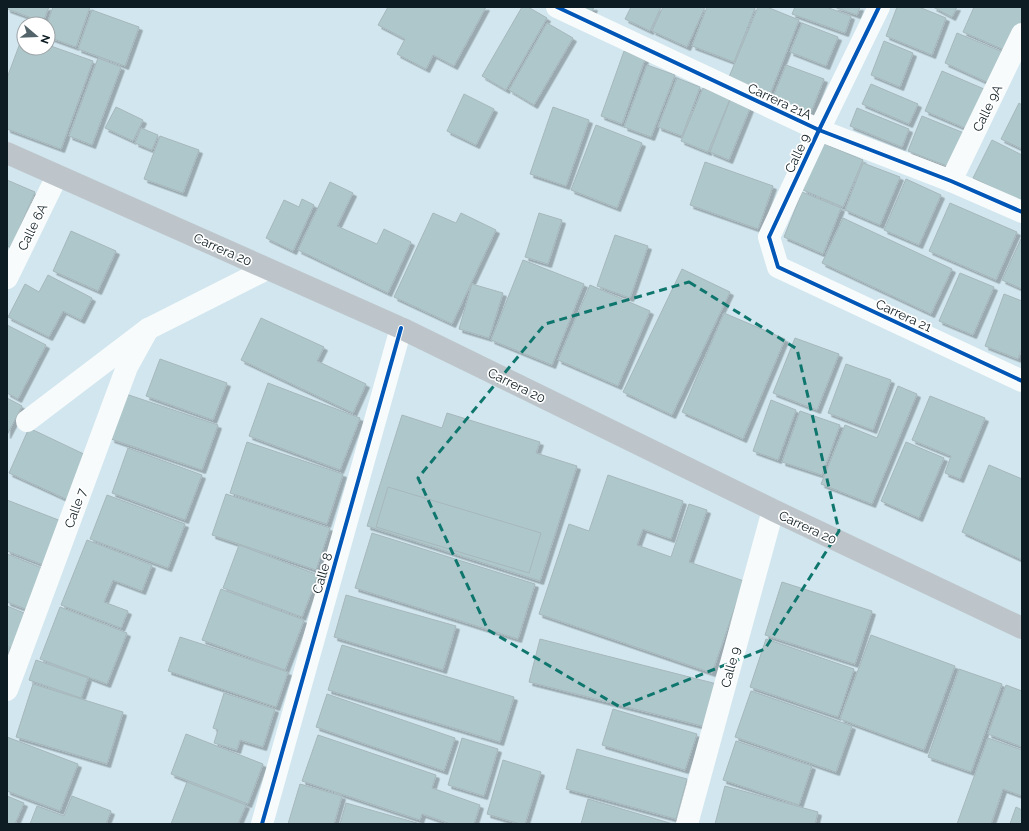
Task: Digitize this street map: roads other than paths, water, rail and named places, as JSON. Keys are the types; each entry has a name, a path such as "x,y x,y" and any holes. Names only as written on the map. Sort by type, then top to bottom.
{"main road":[{"name":"Carrera 20","path":"7,154 401,328 773,510 1022,628"}],"street":[{"name":"Carrera 21A","path":"557,7 819,130 951,181 1022,212"},
{"name":"Calle 9","path":"778,267 769,238 819,130 879,7"},
{"name":"Calle 9A","path":"951,181 1022,34"},
{"name":"Calle 6A","path":"7,278 57,176"},
{"path":"27,421 148,329 260,266"},
{"name":"Carrera 21","path":"778,267 1022,381"},
{"name":"Calle 8","path":"262,824 401,328"},
{"name":"Calle 7","path":"7,690 127,367 148,329"},
{"name":"Calle 9","path":"687,824 773,510"}]}
